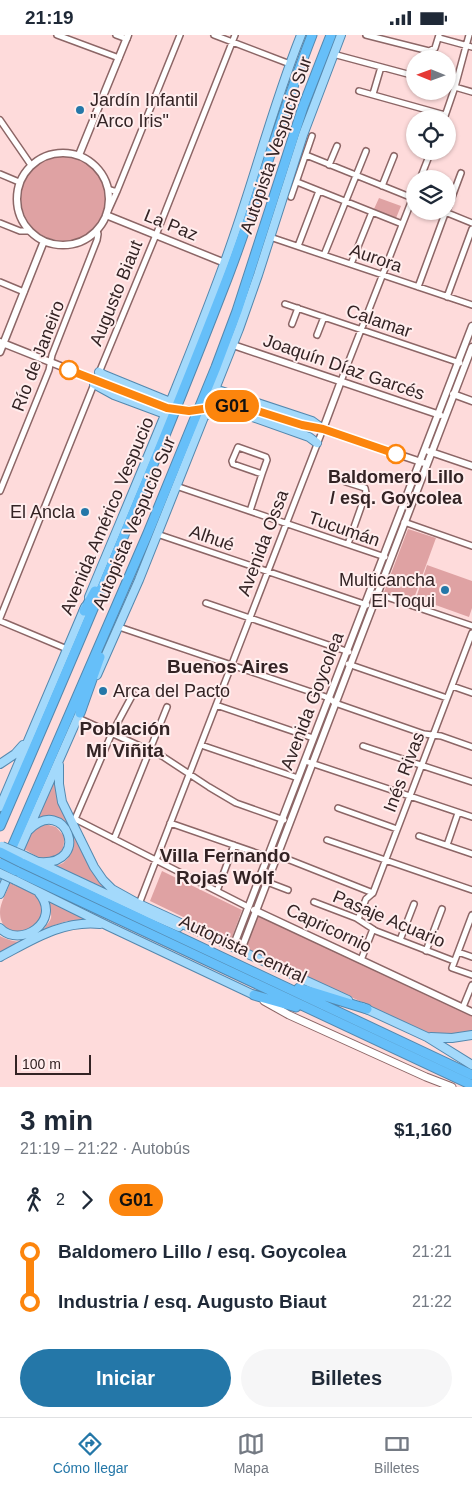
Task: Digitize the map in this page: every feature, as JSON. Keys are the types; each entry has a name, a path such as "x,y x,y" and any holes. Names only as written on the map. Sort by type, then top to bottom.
{"highway":[{"name":"Autopista Vespucio Sur","path":"0,826 126,531 234,262 311,35"},
{"name":"Autopista Vespucio Sur","path":"0,874 190,431 226,340 303,107 332,35"},
{"path":"84,611 126,531"},
{"path":"79,716 118,602"},
{"name":"Autopista Central","path":"0,853 19,867 323,1015 472,1085"},
{"name":"Autopista Central","path":"0,863 19,867 265,977 472,1075"},
{"path":"265,977 367,1009"},
{"path":"254,995 323,1015"}],"main road":[{"name":"Avenida Américo Vespucio","path":"0,807 84,611 225,263 301,35"},
{"path":"0,894 119,627 233,345 300,143 341,35"},
{"path":"99,372 170,402"},
{"path":"95,382 114,395 164,410"},
{"path":"215,389 312,421 319,428"},
{"path":"205,415 226,412 238,413 282,426 309,437 317,443"},
{"path":"282,426 319,428"},
{"path":"0,764 15,754 29,738"},
{"path":"62,753 59,775 61,798 68,817 91,863 103,881 112,889 139,904 419,1033 472,1065"},
{"path":"0,874 34,861 49,861 61,857 68,850 70,836 67,830 56,821 39,822 26,833"},
{"path":"0,845 44,900 47,910 45,920 26,934 8,935 0,928"},
{"path":"34,861 165,921 210,936"},
{"path":"36,890 254,995 289,1015 452,1087"},
{"path":"0,957 46,933 62,927 85,923 108,926"},
{"path":"419,1033 446,1038 472,1035"},
{"path":"426,1077 442,1087"}],"street":[{"path":"57,35 119,58"},
{"path":"79,155 128,37 116,35"},
{"path":"107,213 109,196 106,180 91,161 68,152 56,152 40,158 30,165 22,176 17,189 17,205 21,219 30,231 44,241 57,245 70,245 82,241 97,230 107,213 117,191 180,35"},
{"path":"214,35 290,64"},
{"name":"Augusto Biaut","path":"0,620 235,35"},
{"path":"366,35 429,51 435,49 439,36 469,46"},
{"path":"456,84 469,46 469,35"},
{"path":"333,54 406,74"},
{"path":"373,95 381,67"},
{"path":"456,87 472,92"},
{"path":"359,91 421,110"},
{"path":"0,121 30,165"},
{"path":"291,197 312,136"},
{"path":"329,165 337,146"},
{"path":"324,255 366,151"},
{"path":"306,155 406,196"},
{"path":"382,186 394,156"},
{"path":"456,186 461,173"},
{"path":"0,174 20,182"},
{"path":"297,182 402,224"},
{"path":"108,189 117,191"},
{"path":"298,246 319,191"},
{"path":"350,264 372,212"},
{"name":"La Paz","path":"107,213 225,263"},
{"name":"Avenida Ossa","path":"139,904 317,443 319,428 341,381 406,216"},
{"path":"456,216 472,223"},
{"path":"418,287 443,220"},
{"path":"0,223 20,231 30,231"},
{"path":"447,297 472,229"},
{"name":"Río de Janeiro","path":"0,491 49,370 52,355 97,241 97,230"},
{"name":"Aurora","path":"270,237 472,305"},
{"path":"0,352 44,241"},
{"path":"0,282 24,292"},
{"name":"Calamar","path":"285,304 461,364"},
{"path":"292,324 298,308"},
{"path":"317,335 324,317"},
{"name":"Avenida Goycolea","path":"237,948 256,911 350,664 351,653 368,606 470,344 472,326"},
{"path":"2,343 95,382"},
{"name":"Joaquín Díaz Garcés","path":"233,345 442,416"},
{"path":"450,393 472,401"},
{"path":"164,410 189,411 228,406 249,408 296,423 319,428 423,463"},
{"path":"250,511 267,460 266,457 238,447 232,461 233,464 262,474"},
{"path":"428,451 472,466"},
{"name":"Avenida Goycolea","path":"387,557 404,523 423,463"},
{"path":"346,482 365,488 366,493 348,544"},
{"name":"Tucumán","path":"176,486 387,557"},
{"path":"404,523 472,546"},
{"name":"Alhué","path":"157,534 368,606"},
{"path":"374,593 472,626"},
{"path":"206,603 351,653"},
{"path":"0,620 68,649"},
{"path":"119,627 329,698 335,703 424,734 441,736 472,747"},
{"name":"Inés Rivas","path":"358,919 366,899 373,893 472,633"},
{"name":"Avenida Goycolea","path":"237,948 248,907 343,662 351,653"},
{"path":"343,662 447,698"},
{"path":"452,686 472,693"},
{"path":"112,733 133,694"},
{"path":"216,705 313,739"},
{"path":"114,839 167,707"},
{"path":"79,716 165,757 230,800 289,823"},
{"name":"Capricornio","path":"112,733 75,819 256,911 472,1011"},
{"path":"200,745 298,778"},
{"path":"363,745 472,782"},
{"path":"305,761 472,817"},
{"path":"338,808 397,829"},
{"path":"447,845 458,813"},
{"path":"170,823 268,857 277,855 373,893"},
{"path":"419,836 472,854"},
{"path":"327,840 472,890"},
{"path":"217,891 234,845"},
{"path":"266,882 288,890"},
{"name":"Pasaje Acuario","path":"314,902 358,919 373,929 454,961"},
{"path":"400,940 414,904"},
{"path":"426,951 442,909"},
{"path":"472,915 452,968 472,975"},
{"path":"361,960 373,929"},
{"path":"458,951 472,957"},
{"path":"463,1007 472,985"}],"shaded area":[{"path":"64,155 80,158 88,162 100,174 104,182 107,198 104,214 100,222 88,234 80,238 64,241 48,238 40,234 28,222 24,214 21,198 24,182 28,174 40,162 48,158"},
{"path":"379,198 401,206 396,218 374,209"},
{"path":"408,529 436,538 413,601 384,592"},
{"name":"Multicancha El Toqui","path":"427,565 472,581 472,608 469,617 416,598"},
{"path":"55,777 57,793 107,887 105,893 51,867 62,864 69,857 73,842 68,827 62,821 47,817 36,821"},
{"path":"45,824 56,827 64,836 62,850 53,858 35,856 24,849 34,831"},
{"path":"162,871 242,910 231,940 150,901"},
{"path":"10,883 30,892 41,901 42,912 40,919 29,929 13,931 2,922 0,909"},
{"path":"45,899 88,921 67,921 35,935 47,925 51,918"},
{"path":"260,915 472,1015 472,1033 447,1036 433,1035 247,950 244,946 256,916"},
{"path":"0,936 14,941 26,940 0,954"}],"bus line":[{"name":"G01","path":"69,370 167,408 189,411 224,406 245,407 302,425 323,429 396,454"}],"place":[{"name":"Jardín Infantil \"Arco Iris\"","path":"80,110"},
{"name":"Baldomero Lillo / esq. Goycolea","path":"396,454"},
{"name":"El Ancla","path":"85,512"},
{"name":"Multicancha El Toqui","path":"445,590"},
{"name":"Arca del Pacto","path":"103,691"}],"district":[{"name":"Buenos Aires","path":"228,666"},
{"name":"Población Mi Viñita","path":"125,739"},
{"name":"Villa Fernando Rojas Wolf","path":"225,866"}]}
